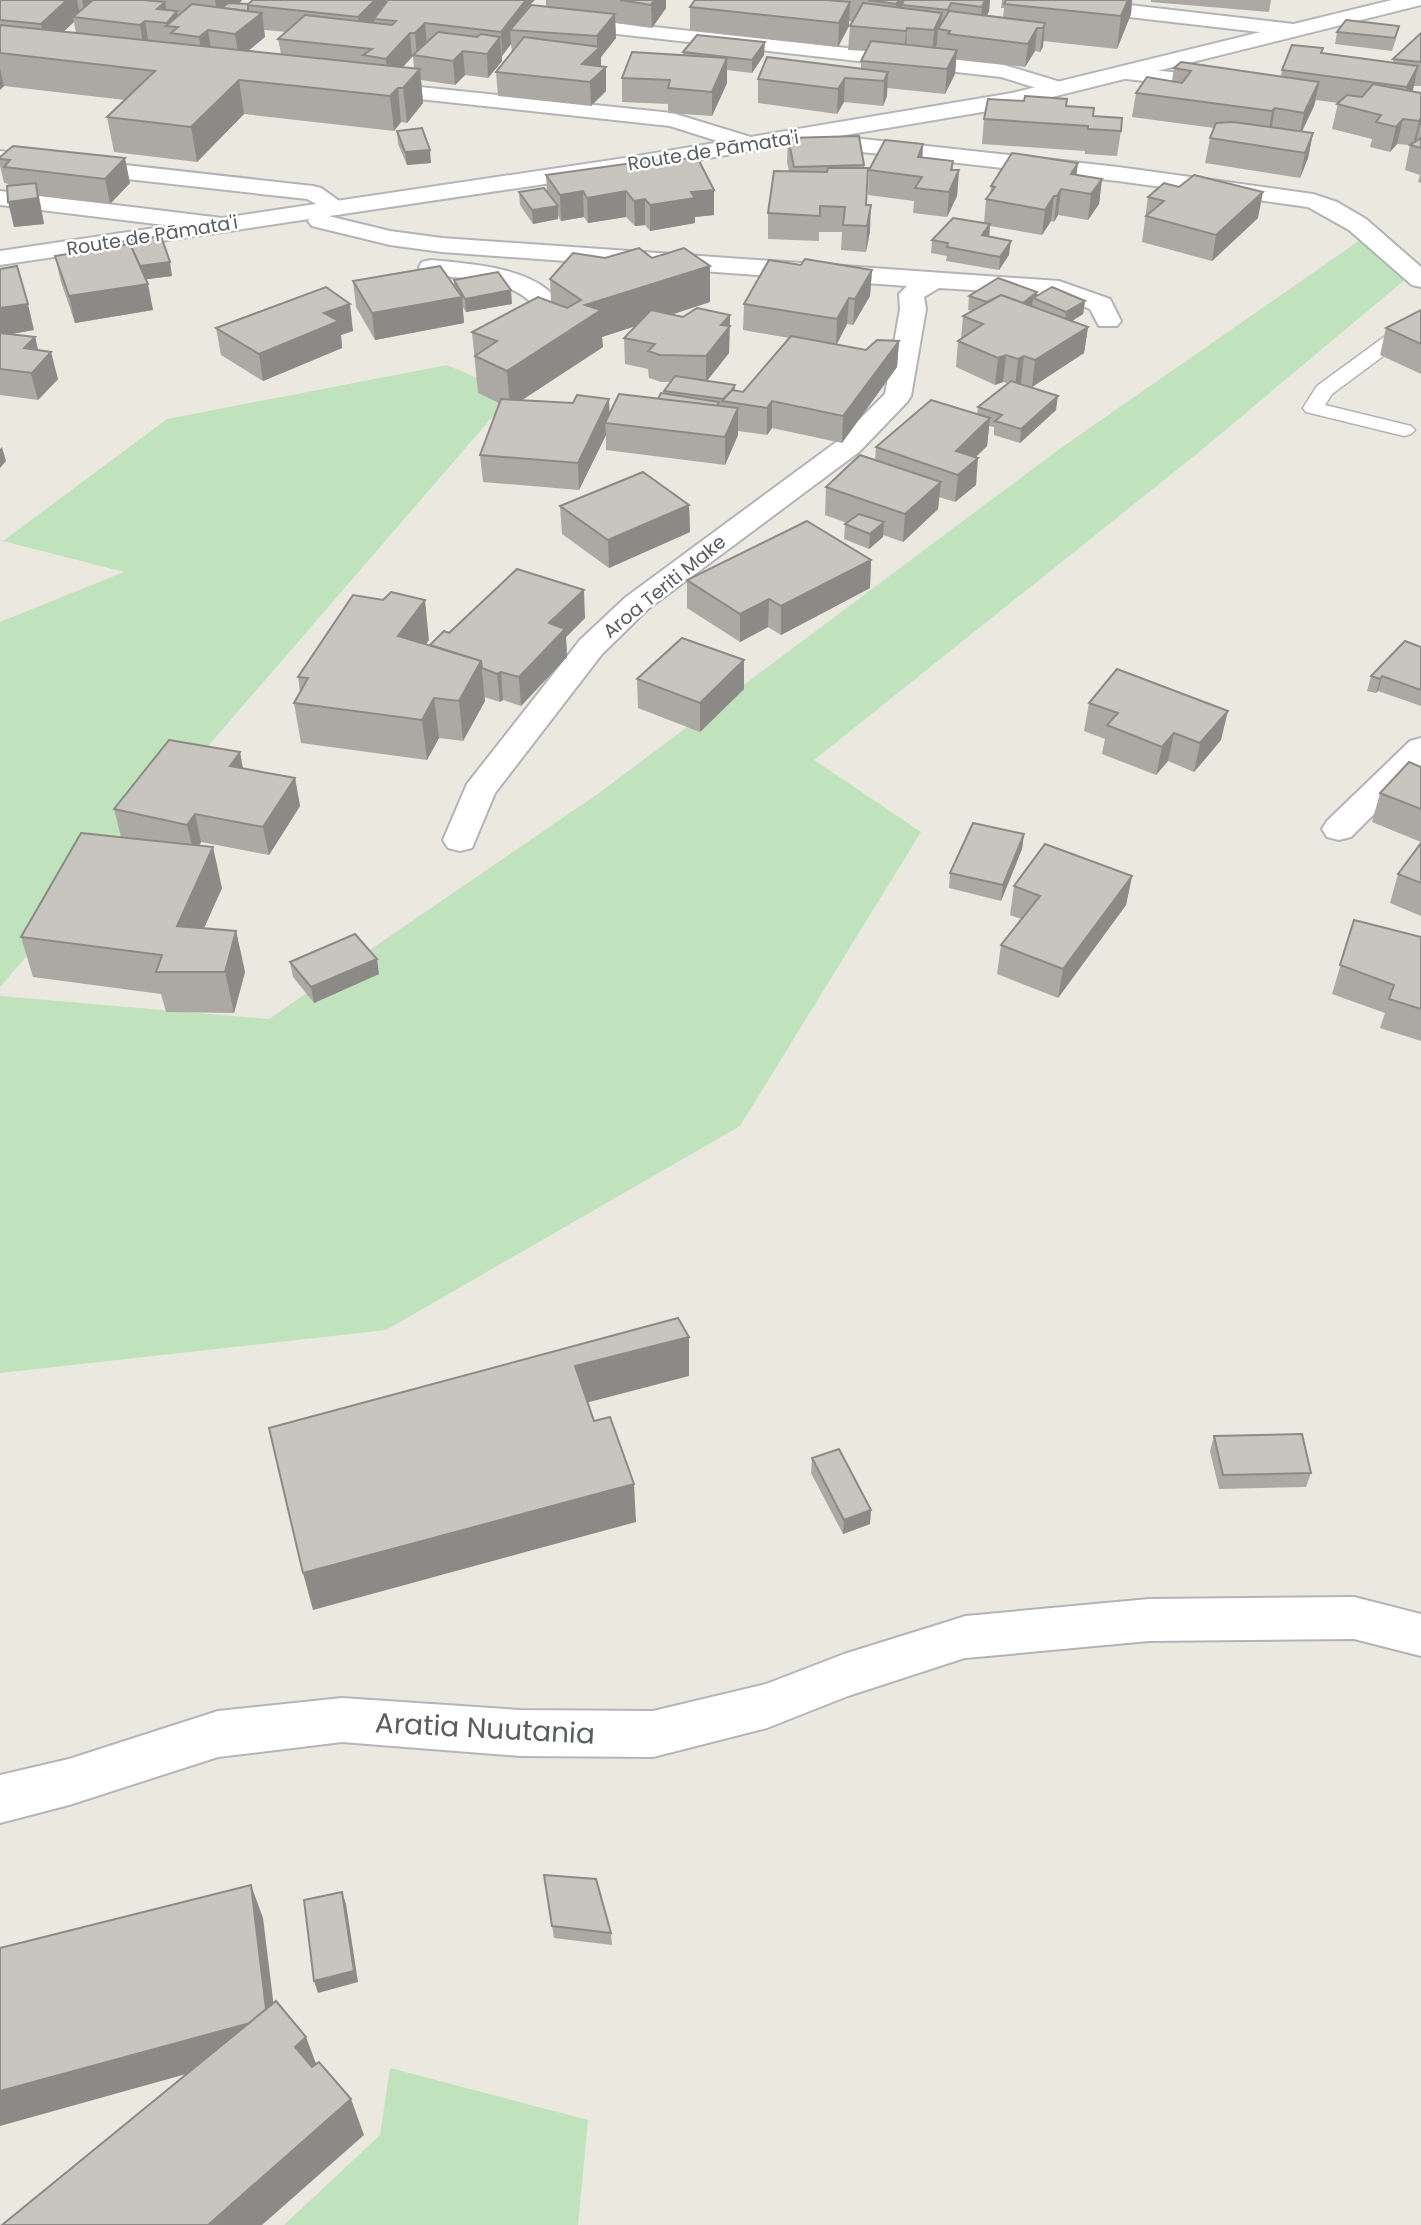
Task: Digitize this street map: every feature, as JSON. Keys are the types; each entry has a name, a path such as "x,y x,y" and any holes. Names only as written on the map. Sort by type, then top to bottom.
{"street":[{"path":"1034,0 1293,30"},
{"name":"Route de Pāmata'i","path":"0,258 222,225 326,213 1059,89 1417,0"},
{"path":"544,21 1004,71 1059,89"},
{"path":"1125,73 1234,85"},
{"path":"344,85 672,120 746,143"},
{"path":"785,137 1126,174 1313,201 1340,212 1362,228 1421,280"},
{"path":"0,158 313,193 326,213 390,238 442,245 1059,288 1101,304 1108,321"},
{"path":"0,198 222,225"},
{"path":"326,213 317,232 338,252"},
{"path":"405,265 470,271 528,285 545,301 542,327 498,343"},
{"name":"Aroa Teriti Make","path":"460,840 479,791 591,647 637,603 849,446 898,396 891,365 913,309 911,294 936,279"},
{"path":"1339,829 1421,748"},
{"name":"Aratia Nuutania","path":"0,1799 69,1782 218,1734 342,1720 520,1733 653,1734 767,1706 844,1676 966,1637 1149,1620 1354,1618 1421,1635"}],"lane":[{"path":"1404,430 1340,417 1313,408 1324,390 1421,319"}],"green space":[{"path":"1363,238 1407,278 1199,452 814,760 921,832 740,1126 386,1330 0,1373 0,996 269,1019 599,793 1058,450"},
{"path":"447,365 513,393 0,987 0,622 124,572 3,541 167,419"},
{"path":"390,2068 588,2120 578,2225 284,2225 380,2135"}],"building":[{"path":"0,0 67,0 41,24 0,20"},
{"path":"93,0 165,2 157,9 177,11 167,23 145,21 140,25 73,17"},
{"path":"253,0 375,0 358,17 247,5"},
{"path":"388,0 526,0 501,32 425,23 415,33 410,33 386,59 363,55 372,49 278,39 305,15 392,25 396,21 374,19"},
{"path":"620,0 654,0 651,5"},
{"path":"695,0 850,2 839,23 690,7"},
{"path":"868,0 899,0 896,4"},
{"path":"904,0 985,0 982,7 951,3 948,10 902,5"},
{"path":"1006,0 1128,0 1121,16 1004,4"},
{"path":"228,3 248,4 248,11 222,8"},
{"path":"863,3 942,13 934,30 907,28 906,31 850,26"},
{"path":"192,4 262,13 235,34 208,30 199,37 171,33 178,27 166,26"},
{"path":"531,5 615,14 597,36 510,30"},
{"path":"949,11 1045,23 1043,28 1037,28 1028,44 948,34 950,31 938,29"},
{"path":"1346,20 1399,26 1395,38 1337,32"},
{"path":"0,25 420,69 403,88 398,88 390,96 239,80 191,127 107,117 155,71 0,53"},
{"path":"438,32 500,37 487,54 463,51 453,61 413,55"},
{"path":"1421,33 1421,62 1393,59"},
{"path":"697,35 765,42 752,60 683,52"},
{"path":"524,37 600,47 582,64 606,67 590,82 496,72"},
{"path":"871,41 957,50 947,69 861,61"},
{"path":"1292,45 1323,48 1321,53 1418,66 1407,87 1282,70"},
{"path":"632,52 727,58 712,92 668,88 670,80 622,78"},
{"path":"767,57 888,72 884,81 845,78 838,89 758,79"},
{"path":"1181,62 1319,82 1304,113 1136,93 1147,77 1182,83 1191,71 1174,68"},
{"path":"1373,84 1421,93 1419,121 1403,119 1396,127 1376,122 1381,115 1337,104 1347,95 1362,97"},
{"path":"1025,96 1067,99 1066,106 1094,108 1093,116 1122,118 1121,131 1088,129 1088,126 984,119 988,99 1024,101"},
{"path":"1233,122 1313,133 1305,153 1210,138 1216,123"},
{"path":"422,128 430,150 405,152 397,131"},
{"path":"859,136 864,165 794,167 788,138"},
{"path":"1421,138 1421,148 1410,145"},
{"path":"885,140 923,144 918,157 953,161 951,170 959,170 949,192 915,188 922,177 869,170"},
{"path":"13,146 125,158 105,179 4,167 10,160 0,157"},
{"path":"1012,153 1078,163 1071,174 1102,179 1091,194 1061,189 1045,210 986,199"},
{"path":"697,157 714,190 691,192 695,198 650,205 645,199 634,201 626,191 587,198 583,191 560,195 546,175 668,158 670,161"},
{"path":"828,168 868,168 866,205 871,205 867,226 843,225 845,207 820,206 820,216 768,213 774,171 827,172"},
{"path":"1194,175 1263,192 1216,235 1146,216 1164,201 1148,197 1164,183 1179,187"},
{"path":"36,183 38,198 8,202 7,186"},
{"path":"544,188 558,206 532,210 519,192"},
{"path":"953,218 990,224 982,235 1011,241 1000,257 947,247 948,243 932,240"},
{"path":"161,236 170,262 140,266 130,244 120,245 119,242"},
{"path":"130,244 148,284 69,296 55,256"},
{"path":"639,248 652,258 684,248 710,266 585,305 601,310 507,371 475,356 497,341 472,332 538,297 567,308 581,300 550,279 573,253 605,258"},
{"path":"805,259 872,270 855,299 849,298 837,319 744,304 769,260 801,265"},
{"path":"17,266 28,304 0,308 0,269"},
{"path":"440,266 462,297 372,313 353,281"},
{"path":"498,272 511,290 465,299 454,280"},
{"path":"998,278 1037,292 1023,303 1001,295 987,302 969,296"},
{"path":"326,287 350,304 324,313 339,321 259,354 216,328"},
{"path":"1052,287 1085,301 1066,312 1033,298"},
{"path":"1001,295 1088,327 1035,360 1006,355 998,358 958,341 983,324 963,316"},
{"path":"697,308 730,315 721,325 730,326 706,356 660,355 648,351 655,344 624,338 651,310 683,317"},
{"path":"1421,310 1421,344 1386,328"},
{"path":"0,333 35,337 24,348 51,352 32,373 0,369"},
{"path":"791,336 866,350 877,340 899,341 843,416 772,401 767,408 722,401 732,390 743,392"},
{"path":"675,376 735,385 723,399 664,391"},
{"path":"1011,381 1058,396 1021,429 995,421 1002,415 978,407"},
{"path":"661,393 719,402 717,406 658,399"},
{"path":"619,394 738,408 725,437 605,423"},
{"path":"577,395 609,399 578,463 480,455 501,399 573,403"},
{"path":"931,400 990,418 956,451 978,458 958,475 876,447"},
{"path":"860,455 941,482 905,514 826,487"},
{"path":"643,472 689,505 608,540 560,506"},
{"path":"859,514 884,522 870,534 845,524"},
{"path":"807,521 871,560 781,606 769,599 740,614 687,580"},
{"path":"517,569 584,590 549,623 565,629 519,677 501,672 497,674 482,668 481,661 430,645 444,631 449,633"},
{"path":"391,592 425,600 398,636 481,661 459,701 434,698 422,720 294,703 308,678 298,677 353,595 383,600"},
{"path":"682,638 744,660 700,703 637,679"},
{"path":"1405,641 1421,647 1421,690 1382,676 1380,679 1371,676"},
{"path":"1117,669 1228,711 1200,743 1174,733 1162,747 1107,725 1118,713 1089,703"},
{"path":"169,740 240,752 230,766 295,778 263,827 195,814 187,825 114,809"},
{"path":"1409,762 1421,767 1421,809 1380,793"},
{"path":"973,823 1024,834 1003,885 950,873"},
{"path":"81,833 213,847 177,926 236,931 225,972 156,972 162,955 21,937"},
{"path":"1421,843 1421,883 1398,874"},
{"path":"1045,844 1132,876 1063,969 1001,945 1040,896 1014,886"},
{"path":"1354,920 1421,937 1421,1009 1389,999 1394,985 1340,965"},
{"path":"355,934 377,959 311,987 290,962"},
{"path":"678,1318 689,1337 575,1366 594,1421 610,1417 634,1484 303,1573 269,1428"},
{"path":"1302,1434 1311,1473 1223,1475 1214,1436"},
{"path":"839,1449 871,1510 844,1520 812,1458"},
{"path":"544,1875 596,1879 611,1933 552,1926"},
{"path":"251,1885 266,2009 250,2023 0,2091 0,1948"},
{"path":"342,1892 354,1971 314,1981 304,1900"},
{"path":"276,2001 306,2037 295,2047 312,2067 319,2062 351,2099 208,2225 2,2225"}]}
